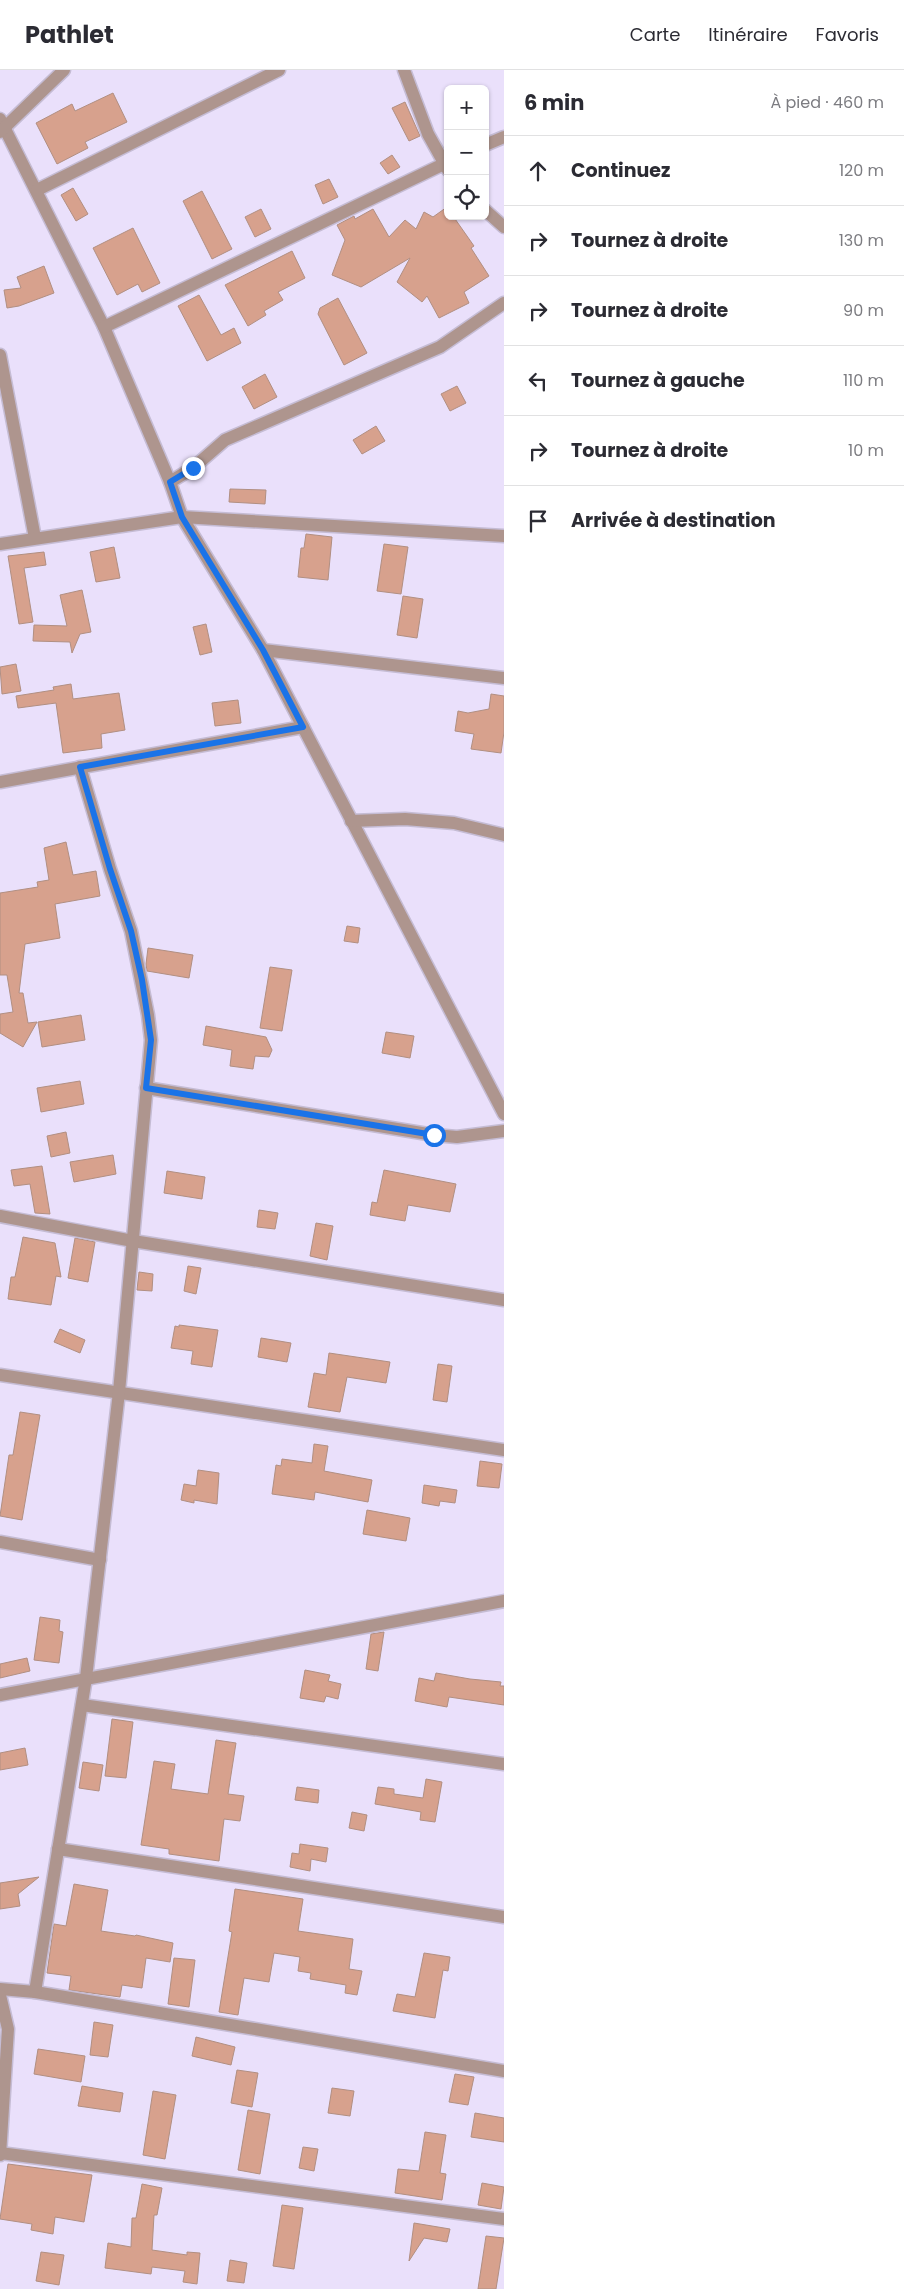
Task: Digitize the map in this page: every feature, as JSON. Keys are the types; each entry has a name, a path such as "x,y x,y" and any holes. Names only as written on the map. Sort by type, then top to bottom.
{"street":[{"path":"64,70 1,126 36,190 104,327 170,482 182,517 263,650 504,1114"},
{"path":"36,190 280,70"},
{"path":"404,70 428,134 444,162"},
{"path":"489,143 504,137"},
{"path":"104,327 444,167"},
{"path":"489,214 504,227"},
{"path":"170,482 193,468 225,440 440,347 504,303"},
{"path":"0,355 35,538"},
{"path":"0,544 182,517 501,533"},
{"path":"263,650 504,678"},
{"path":"0,782 303,727"},
{"path":"34,1992 86,1678 119,1392 151,1040 142,980 131,931 110,869 80,767"},
{"path":"351,821 405,819 454,823 504,835"},
{"path":"146,1088 434,1135 457,1137 504,1131"},
{"path":"0,1216 133,1241 504,1300"},
{"path":"0,1375 504,1450"},
{"path":"0,1542 100,1560"},
{"path":"0,1695 504,1600"},
{"path":"82,1705 504,1764"},
{"path":"58,1849 504,1917"},
{"path":"0,1989 34,1992 504,2072"},
{"path":"0,1995 4,2030 0,2154 504,2219"}],"building":[{"path":"113,93 127,122 85,142 88,148 57,164 36,123 72,104 75,111"},
{"path":"405,102 420,136 409,141 392,108"},
{"path":"392,155 400,167 388,174 380,163"},
{"path":"329,179 338,197 323,204 315,185"},
{"path":"73,188 88,214 76,221 61,195"},
{"path":"202,191 232,249 212,259 183,201"},
{"path":"261,209 271,229 255,237 245,217"},
{"path":"373,209 389,237 405,220 416,229 424,212 433,217 444,209 444,220 456,220 474,246 471,248 489,276 464,292 469,303 439,318 427,296 422,302 397,282 410,258 361,287 332,275 345,240 337,225 354,216 355,219"},
{"path":"133,228 160,283 142,292 138,284 117,295 93,248"},
{"path":"292,251 305,278 278,292 283,300 264,311 266,315 248,326 225,285"},
{"path":"44,266 54,293 19,306 7,308 4,290 21,288 17,277"},
{"path":"199,295 221,335 234,328 241,343 207,361 178,306"},
{"path":"338,298 367,353 344,365 318,314 320,308"},
{"path":"265,374 277,397 254,409 242,387"},
{"path":"457,386 466,403 450,411 441,394"},
{"path":"376,426 385,441 362,454 353,440"},
{"path":"230,489 266,490 265,504 229,502"},
{"path":"306,534 332,537 328,580 298,577 301,548 304,548"},
{"path":"384,544 408,547 401,594 377,591"},
{"path":"114,547 120,578 96,582 90,552"},
{"path":"44,552 46,565 24,568 33,622 19,624 8,556"},
{"path":"82,590 91,632 80,634 72,653 70,642 33,641 34,625 67,626 60,595"},
{"path":"403,596 423,599 417,638 397,635"},
{"path":"206,624 212,652 200,655 193,627"},
{"path":"16,664 21,691 2,694 0,667"},
{"path":"71,684 73,699 119,693 125,730 101,734 102,748 63,753 56,703 18,708 16,696 54,690 53,687"},
{"path":"491,694 504,696 504,732 501,753 471,749 474,734 455,731 458,711 468,713 489,709"},
{"path":"238,700 241,723 215,726 212,703"},
{"path":"66,842 73,875 96,871 100,896 55,904 60,938 25,944 19,993 23,993 28,1023 37,1022 23,1047 0,1033 0,1014 13,1012 7,975 0,975 0,893 38,887 37,882 49,880 44,848"},
{"path":"347,926 360,928 358,943 344,941"},
{"path":"148,948 193,955 189,978 147,971"},
{"path":"270,967 292,970 282,1031 260,1028"},
{"path":"81,1015 85,1040 42,1047 38,1022"},
{"path":"206,1026 266,1037 272,1050 269,1057 255,1056 253,1069 230,1066 232,1050 203,1045"},
{"path":"386,1032 414,1036 410,1058 382,1053"},
{"path":"80,1081 84,1104 41,1112 37,1088"},
{"path":"66,1132 70,1153 51,1157 47,1136"},
{"path":"113,1155 116,1174 74,1182 70,1162"},
{"path":"42,1166 50,1214 35,1213 30,1184 14,1186 11,1170"},
{"path":"384,1170 456,1184 450,1212 408,1205 405,1221 370,1215 372,1202 377,1203"},
{"path":"167,1171 205,1177 202,1199 164,1193"},
{"path":"259,1210 278,1213 275,1229 257,1227"},
{"path":"316,1223 333,1226 327,1260 310,1256"},
{"path":"23,1237 55,1243 61,1277 56,1276 51,1305 8,1299 11,1277 15,1277"},
{"path":"75,1238 95,1242 88,1282 68,1278"},
{"path":"188,1266 201,1268 196,1294 184,1291"},
{"path":"139,1272 153,1274 152,1291 137,1290"},
{"path":"179,1325 218,1330 212,1367 191,1364 193,1351 171,1348 175,1326 179,1327"},
{"path":"60,1329 85,1340 80,1353 54,1342"},
{"path":"261,1338 291,1343 287,1362 258,1357"},
{"path":"329,1353 390,1362 386,1383 347,1377 340,1412 308,1407 314,1373 326,1375"},
{"path":"438,1364 452,1366 447,1402 433,1400"},
{"path":"20,1412 40,1415 22,1520 0,1516 9,1455 13,1455"},
{"path":"314,1444 328,1446 324,1471 372,1480 368,1502 315,1492 314,1500 272,1494 276,1465 281,1466 282,1459 312,1463"},
{"path":"480,1461 502,1464 499,1488 477,1486"},
{"path":"198,1470 219,1473 217,1504 194,1500 194,1503 181,1500 184,1484 196,1486"},
{"path":"424,1485 457,1490 455,1503 440,1501 439,1506 422,1503"},
{"path":"367,1510 410,1518 406,1541 363,1534"},
{"path":"40,1617 60,1620 59,1631 63,1632 59,1663 34,1660"},
{"path":"384,1632 378,1671 366,1669 371,1634"},
{"path":"27,1658 30,1671 0,1678 0,1664"},
{"path":"305,1670 330,1675 328,1681 341,1684 338,1699 326,1696 324,1702 300,1698"},
{"path":"436,1673 501,1682 500,1686 504,1686 504,1705 449,1697 447,1707 415,1701 419,1678 434,1681"},
{"path":"112,1719 133,1722 126,1778 105,1776"},
{"path":"216,1740 236,1743 228,1794 244,1796 240,1821 224,1819 219,1861 169,1854 169,1849 141,1845 154,1761 175,1764 171,1789 208,1794"},
{"path":"25,1748 28,1765 0,1770 0,1753"},
{"path":"83,1762 103,1765 99,1791 79,1788"},
{"path":"426,1779 442,1782 435,1822 420,1820 421,1812 375,1804 378,1787 394,1789 394,1794 423,1798"},
{"path":"297,1787 319,1790 318,1803 295,1800"},
{"path":"352,1812 367,1815 364,1831 349,1828"},
{"path":"300,1844 328,1848 326,1862 311,1859 310,1871 290,1867 292,1853 299,1854"},
{"path":"39,1877 18,1894 20,1906 0,1909 0,1883"},
{"path":"74,1884 108,1890 101,1931 136,1935 173,1943 170,1962 146,1958 142,1988 122,1985 120,1997 69,1990 71,1976 47,1973 54,1924 66,1926"},
{"path":"235,1889 303,1899 298,1931 353,1939 349,1969 362,1971 357,1995 345,1993 346,1985 310,1979 311,1973 298,1971 300,1957 274,1953 269,1982 244,1978 238,2015 219,2012 232,1932 229,1931"},
{"path":"424,1953 450,1957 448,1971 443,1970 435,2018 393,2011 397,1994 415,1997"},
{"path":"174,1958 195,1960 189,2007 168,2004"},
{"path":"94,2022 113,2025 108,2057 90,2055"},
{"path":"196,2037 235,2047 231,2065 192,2056"},
{"path":"38,2049 85,2056 81,2082 34,2074"},
{"path":"237,2070 258,2073 252,2107 231,2103"},
{"path":"455,2074 474,2077 468,2105 449,2102"},
{"path":"82,2086 123,2093 120,2112 78,2106"},
{"path":"332,2088 354,2091 350,2116 328,2113"},
{"path":"153,2091 176,2095 165,2159 143,2155"},
{"path":"248,2110 270,2114 260,2174 238,2170"},
{"path":"475,2113 504,2118 504,2142 471,2137"},
{"path":"425,2132 446,2135 440,2173 446,2174 442,2200 395,2193 398,2169 419,2171"},
{"path":"303,2147 318,2149 314,2171 299,2168"},
{"path":"8,2164 92,2175 84,2222 55,2217 53,2234 31,2230 32,2224 0,2219"},
{"path":"482,2183 504,2187 501,2209 478,2205"},
{"path":"142,2184 162,2188 157,2215 154,2215 152,2250 187,2255 187,2252 200,2253 197,2284 183,2282 185,2271 152,2267 151,2274 105,2268 108,2243 131,2247 132,2218 136,2218"},
{"path":"282,2205 303,2208 294,2269 273,2266"},
{"path":"414,2223 450,2229 447,2242 424,2238 409,2261"},
{"path":"486,2236 504,2238 496,2289 478,2289"},
{"path":"41,2252 64,2255 59,2285 36,2281"},
{"path":"230,2260 247,2263 244,2283 227,2281"}],"route":[{"path":"193,468 170,482 182,517 263,650 303,727 80,767 110,869 131,931 142,980 151,1040 146,1088 342,1119 400,1131 434,1135"}]}
